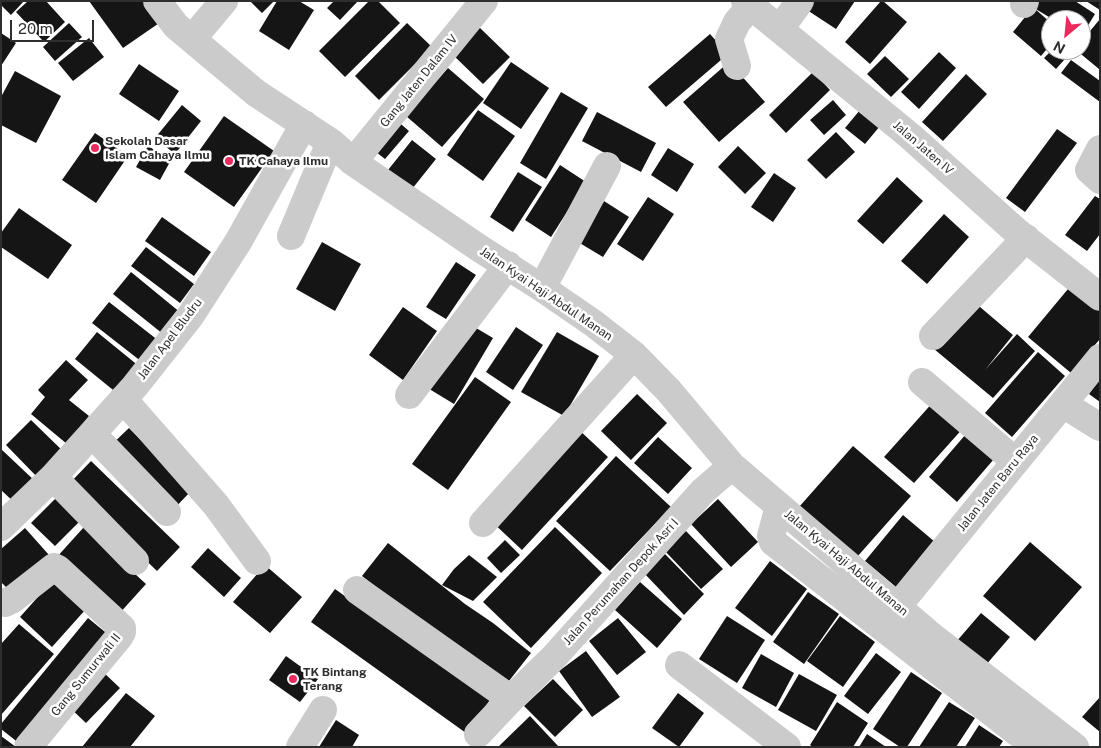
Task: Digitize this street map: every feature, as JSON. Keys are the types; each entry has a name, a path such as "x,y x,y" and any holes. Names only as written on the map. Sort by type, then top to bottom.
{"street":[{"name":"Jalan Kyai Haji Abdul Manan","path":"157,1 176,26 256,93 332,143 353,162 479,248 508,265 593,323 634,355 669,392 732,466 897,607 1075,747"},
{"path":"192,39 224,1"},
{"name":"Gang Jaten Dalam IV","path":"353,162 484,1"},
{"path":"780,29 800,1"},
{"path":"737,66 729,38 748,4"},
{"name":"Jalan Jaten IV","path":"748,4 910,136 1026,238 1100,297"},
{"name":"Jalan Apel Bludru","path":"1,527 53,477 135,386 196,307 238,242 304,124"},
{"path":"291,236 326,152 332,143"},
{"path":"1100,149 1089,170 1100,180"},
{"path":"542,288 607,166"},
{"path":"933,336 1026,238"},
{"path":"409,395 508,265"},
{"path":"483,523 634,355"},
{"name":"Jalan Jaten Baru Raya","path":"897,607 1100,358"},
{"path":"922,382 1015,461"},
{"path":"123,399 216,504 256,561"},
{"path":"1063,404 1100,427"},
{"path":"92,434 167,512"},
{"name":"Jalan Perumahan Depok Asri I","path":"478,734 553,658 703,491 732,466"},
{"path":"53,477 135,561"},
{"path":"779,506 771,536 773,542 1036,747"},
{"name":"Gang Sumurwali II","path":"3,603 14,599 54,567 58,568 122,628 119,637 28,747"},
{"path":"357,590 511,699"},
{"path":"678,665 787,747"},
{"path":"300,747 323,710"}],"building":[{"path":"1,1 24,1 11,15 1,5"},
{"path":"28,1 46,1 65,22 44,42 16,12"},
{"path":"89,1 152,1 165,19 123,48"},
{"path":"250,1 274,1 262,13"},
{"path":"277,1 299,1 314,10 289,50 259,31"},
{"path":"334,1 358,1 340,20 327,8"},
{"path":"369,1 378,1 400,23 345,77 319,51"},
{"path":"813,1 855,1 836,29 807,10"},
{"path":"881,1 907,22 870,64 845,42"},
{"path":"1038,1 1075,1 1089,10 1041,10 1041,12 1034,8 1041,14 1041,56 1013,32"},
{"path":"1086,1 1100,1 1100,10"},
{"path":"1091,11 1095,14 1091,21"},
{"path":"1100,19 1099,69 1088,60 1091,60 1091,30"},
{"path":"69,23 82,37 55,61 43,47"},
{"path":"407,23 432,47 379,100 355,76"},
{"path":"479,27 510,57 483,84 452,54"},
{"path":"1,33 16,43 1,66"},
{"path":"710,34 728,54 666,107 648,87"},
{"path":"89,38 104,57 73,81 58,63"},
{"path":"939,52 956,68 919,109 901,92"},
{"path":"885,56 909,79 891,97 867,74"},
{"path":"1046,60 1064,60 1056,69"},
{"path":"1071,60 1100,81 1100,102 1061,73"},
{"path":"511,62 549,88 521,129 483,103"},
{"path":"729,62 765,102 719,142 683,102"},
{"path":"139,64 179,91 159,121 119,94"},
{"path":"448,68 484,99 442,147 406,116"},
{"path":"15,71 61,96 36,143 1,125 1,97"},
{"path":"813,72 830,90 786,133 769,115"},
{"path":"966,74 987,94 943,141 922,122"},
{"path":"561,92 588,108 546,179 520,163"},
{"path":"833,100 846,115 824,135 810,120"},
{"path":"865,104 885,120 865,144 845,128"},
{"path":"182,105 201,121 175,154 155,138"},
{"path":"478,110 515,136 483,181 447,155"},
{"path":"597,112 656,143 641,172 582,141"},
{"name":"TK Cahaya Ilmu","path":"224,116 274,151 234,207 184,172"},
{"path":"395,119 409,131 385,159 371,148"},
{"path":"1057,129 1077,143 1025,212 1006,198"},
{"path":"836,132 855,152 826,179 807,160"},
{"path":"95,133 128,156 96,203 62,180"},
{"path":"412,140 436,159 412,189 388,170"},
{"path":"148,146 171,160 160,180 136,167"},
{"path":"738,146 766,173 745,194 718,167"},
{"path":"668,148 694,164 677,192 651,175"},
{"path":"560,165 586,182 551,237 525,220"},
{"path":"518,172 542,187 513,232 490,217"},
{"path":"774,173 796,188 773,222 751,207"},
{"path":"897,177 923,201 883,244 857,221"},
{"path":"1095,196 1100,199 1100,234 1087,251 1065,235"},
{"path":"648,197 674,214 643,261 617,244"},
{"path":"604,201 629,217 603,257 578,242"},
{"path":"19,208 72,245 48,279 1,247 1,233"},
{"path":"944,214 969,237 927,284 901,261"},
{"path":"162,217 211,252 194,276 145,241"},
{"path":"322,242 361,264 335,311 296,289"},
{"path":"146,247 194,284 180,303 131,266"},
{"path":"456,262 476,275 446,319 426,307"},
{"path":"131,272 181,313 163,334 113,294"},
{"path":"1073,283 1100,306 1100,339 1071,373 1028,337"},
{"path":"973,301 1013,335 985,370 1017,334 1035,351 993,398 934,349"},
{"path":"109,302 159,341 142,362 92,323"},
{"path":"403,307 437,331 403,380 369,355"},
{"path":"466,322 493,338 454,404 426,387"},
{"path":"516,327 543,345 513,390 486,372"},
{"path":"97,332 140,367 118,394 75,359"},
{"path":"557,332 599,356 564,416 521,392"},
{"path":"1038,352 1065,376 1012,437 985,413"},
{"path":"66,360 88,380 69,400 89,416 67,444 31,414 45,397 38,390"},
{"path":"475,377 511,402 448,490 412,464"},
{"path":"1100,379 1100,402 1089,394"},
{"path":"637,394 667,423 631,460 601,431"},
{"path":"935,400 965,426 914,483 884,457"},
{"path":"31,420 67,455 41,481 6,445"},
{"path":"129,428 191,491 171,512 108,448"},
{"path":"577,428 608,457 522,550 490,520"},
{"path":"966,434 994,459 957,502 929,477"},
{"path":"658,437 692,468 668,494 634,463"},
{"path":"853,446 911,496 857,557 799,507"},
{"path":"1,449 36,482 16,504 1,490"},
{"path":"616,456 671,507 610,571 556,521"},
{"path":"91,461 180,547 157,571 68,485"},
{"path":"58,496 82,519 55,546 31,523"},
{"path":"718,499 758,542 731,567 691,524"},
{"path":"903,515 935,542 896,587 865,561"},
{"path":"84,527 146,584 118,615 56,558"},
{"path":"555,527 602,573 531,648 483,602"},
{"path":"25,528 49,555 10,591 1,582 1,549"},
{"path":"686,531 723,569 701,589 665,551"},
{"path":"505,540 520,555 501,573 487,558"},
{"path":"1030,542 1082,587 1035,641 983,596"},
{"path":"388,543 531,653 505,686 362,576"},
{"path":"208,548 241,578 224,597 191,567"},
{"path":"665,554 704,594 684,615 643,572"},
{"path":"469,555 497,577 473,601 442,585 454,569"},
{"path":"770,561 807,589 772,636 735,608"},
{"path":"265,565 302,597 270,633 233,602"},
{"path":"53,580 86,609 52,647 20,617"},
{"path":"640,582 682,619 657,648 615,610"},
{"path":"335,589 490,700 466,733 311,622"},
{"path":"808,592 839,614 804,664 773,642"},
{"path":"981,613 1010,637 985,666 956,642"},
{"path":"727,616 765,640 737,683 699,659"},
{"path":"840,616 875,642 843,687 807,661"},
{"path":"88,618 110,636 20,744 1,729 1,724"},
{"path":"618,618 646,652 617,675 589,641"},
{"path":"19,624 54,654 1,715 1,644"},
{"path":"586,651 620,697 592,717 559,671"},
{"path":"876,653 901,672 868,714 844,696"},
{"path":"761,654 794,673 776,707 742,688"},
{"name":"TK Bintang Terang","path":"286,656 318,679 300,702 269,680"},
{"path":"102,671 120,688 86,723 68,706"},
{"path":"911,672 942,693 907,747 900,747 873,729"},
{"path":"799,674 837,695 816,731 778,710"},
{"path":"553,679 583,710 555,737 524,706"},
{"path":"126,693 155,716 130,747 82,747"},
{"path":"678,693 704,713 679,747 652,728"},
{"path":"1100,697 1100,732 1082,717"},
{"path":"837,702 868,723 853,747 813,747 810,745"},
{"path":"949,702 975,718 956,747 919,747"},
{"path":"530,716 559,747 498,747"},
{"path":"336,720 359,735 352,747 319,747"},
{"path":"979,725 1003,741 999,747 965,747"},
{"path":"867,734 886,747 859,747"},
{"path":"1,736 16,747 1,747"}],"place":[{"name":"Sekolah Dasar Islam Cahaya Ilmu","path":"95,148"},
{"name":"TK Cahaya Ilmu","path":"229,161"},
{"name":"TK Bintang Terang","path":"293,679"}]}
